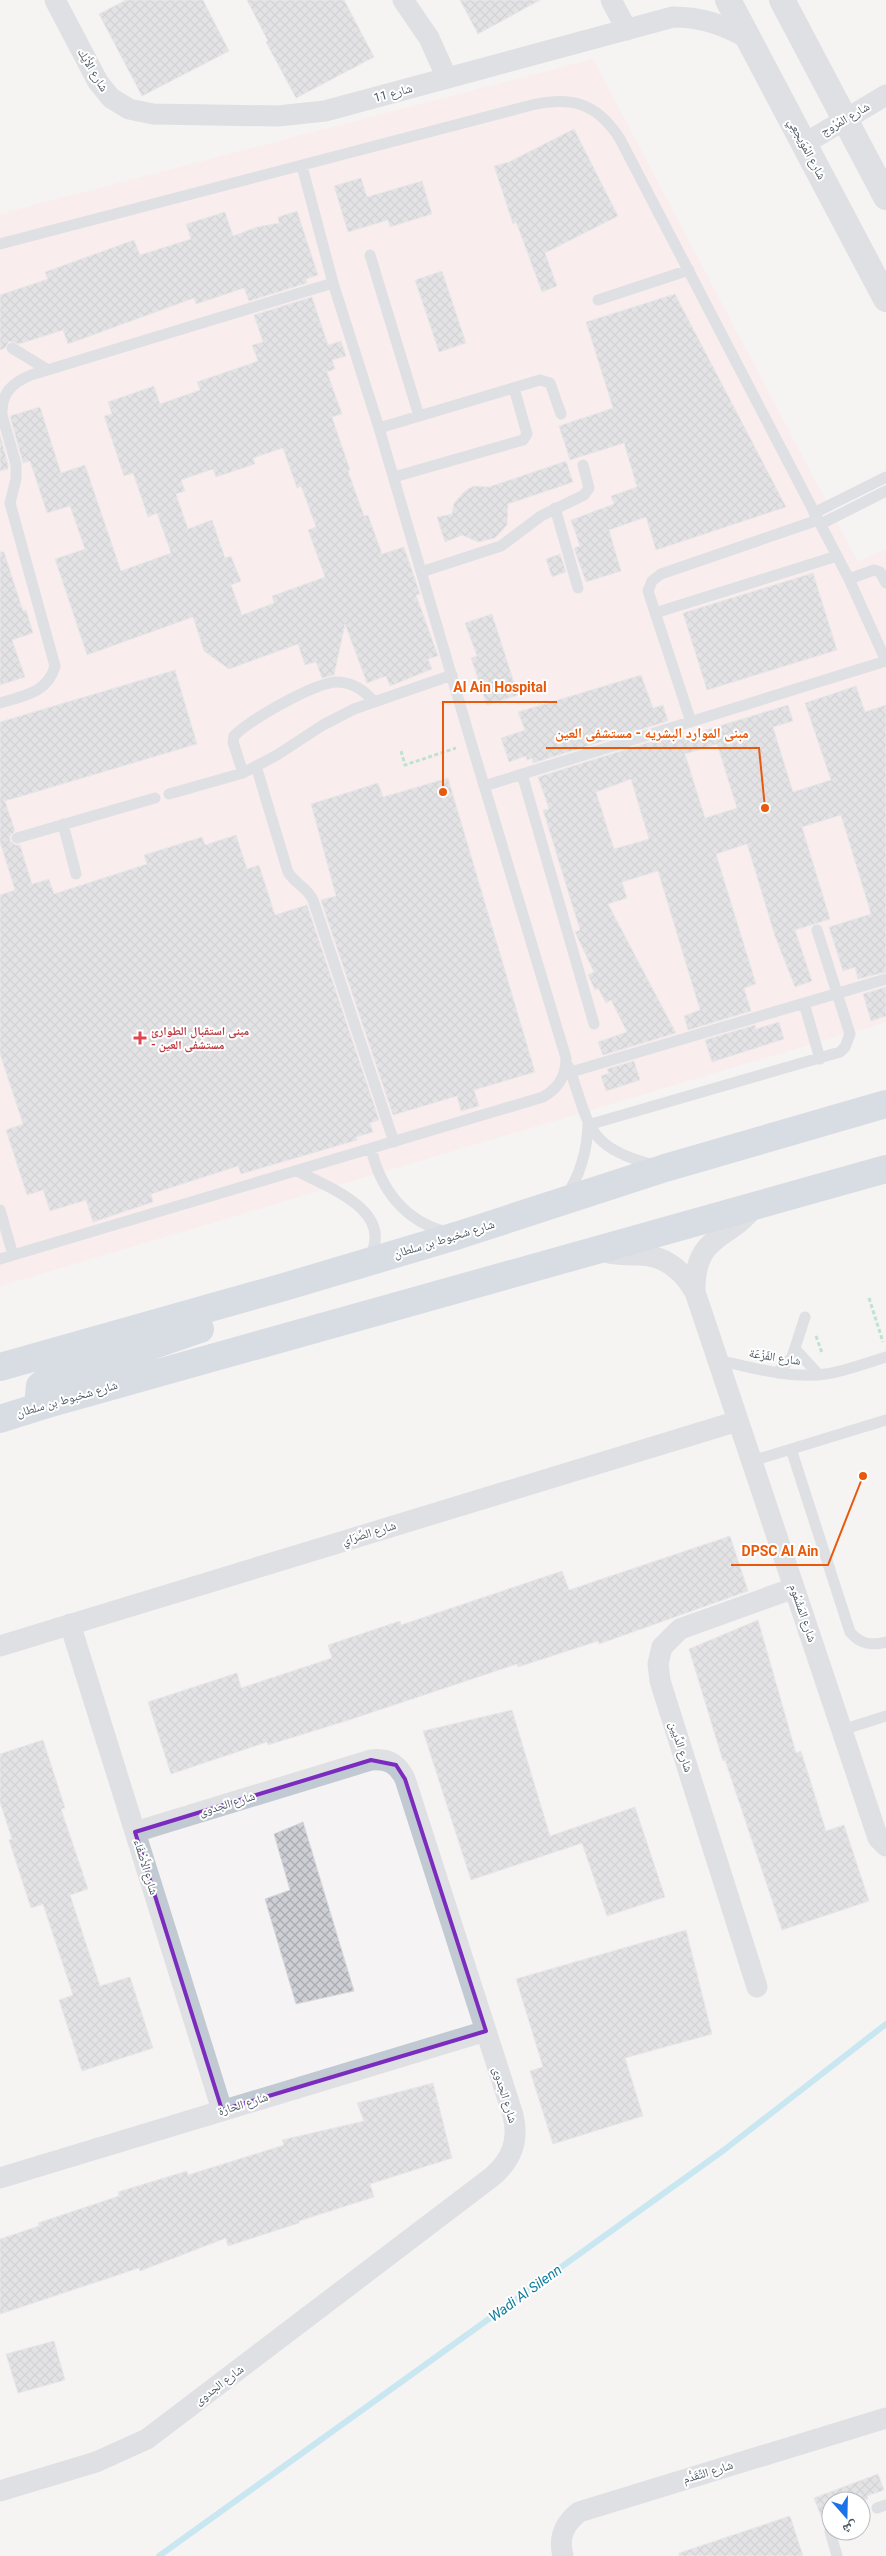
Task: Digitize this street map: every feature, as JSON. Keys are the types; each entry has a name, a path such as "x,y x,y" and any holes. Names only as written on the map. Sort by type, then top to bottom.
{"main road":[{"name":"شارع شخبوط بن سلطان","path":"0,1367 284,1288 459,1235 665,1168 886,1104"},
{"name":"شارع شخبوط بن سلطان","path":"0,1419 51,1403 886,1169"},
{"path":"51,1403 39,1396 40,1386 44,1382 226,1320 284,1288"}],"street":[{"name":"شارع الأَيْك","path":"55,0 104,90 129,109 153,114"},
{"path":"403,0 429,38 447,78"},
{"path":"611,0 627,30"},
{"path":"672,17 684,0"},
{"name":"شارع المُوَيجعِي","path":"728,0 886,298"},
{"path":"782,0 886,197"},
{"name":"شارع 11","path":"153,114 278,116 310,114 672,17 704,19 720,24 749,39"},
{"name":"شارع المُرُوج","path":"804,144 886,95"},
{"name":"شارع المَشْمُوم","path":"695,1292 698,1266 710,1242 737,1224 755,1206"},
{"name":"شارع المَشْمُوم","path":"598,1250 616,1255 640,1255 660,1259 680,1271 695,1292 878,1838 886,1846"},
{"name":"شارع الصِّرَاي","path":"0,1646 738,1421"},
{"name":"شارع الدِّيين","path":"757,1987 660,1681 658,1664 662,1647 680,1629 794,1588"},
{"name":"شارع الأَصْفَاء","path":"70,1624 222,2110"},
{"name":"شارع الجدوى","path":"0,2491 96,2462 147,2439 500,2170 507,2162 515,2144 515,2125 486,2031 405,1779 396,1765 380,1759 371,1760 135,1832"},
{"name":"شارع الحارة","path":"0,2178 486,2031"},
{"name":"شارع التَّقَدُّم","path":"563,2556 562,2532 569,2520 579,2512 886,2418"}],"lane":[{"path":"0,244 532,105 571,101 595,111 613,128 849,579 886,661 484,786"},
{"path":"302,166 333,283 394,476 484,786 588,1125 597,1137 618,1154 665,1168"},
{"path":"370,254 419,416"},
{"path":"598,300 688,270"},
{"path":"0,703 40,690 50,680 55,666 11,508 6,497 16,479 16,464 2,415 3,398 16,381 333,283"},
{"path":"12,348 48,370"},
{"path":"379,428 545,380 550,383 561,414"},
{"path":"394,476 526,438 526,430 514,388"},
{"path":"421,572 501,546 555,508 588,492 589,488 582,465"},
{"path":"818,519 886,477"},
{"path":"691,722 648,592 652,581 661,574 818,519 886,491"},
{"path":"555,508 578,588"},
{"path":"655,612 837,556"},
{"path":"849,579 874,570 880,572 886,583"},
{"path":"169,794 243,772 256,766 323,724 374,702 452,676"},
{"path":"243,772 233,742 234,736 246,726 290,700 321,685 338,682 357,687 374,702"},
{"path":"256,766 288,872 297,883 307,889 313,900 394,1142"},
{"path":"522,774 594,1024"},
{"path":"17,838 155,798"},
{"path":"63,824 76,874"},
{"path":"588,1125 840,1052 848,1041 850,1034 817,930"},
{"path":"571,1072 886,979"},
{"path":"804,1003 820,1059"},
{"path":"0,1260 543,1097 552,1092 563,1077 566,1058"},
{"path":"562,1202 579,1174 587,1142 588,1125"},
{"path":"371,1148 381,1179 400,1206 427,1225 459,1235"},
{"path":"297,1171 351,1201 370,1215 374,1223 376,1240 366,1263"},
{"path":"0,1210 13,1256"},
{"path":"777,1374 788,1363 796,1350 806,1317"},
{"path":"796,1350 824,1374"},
{"name":"شارع الفَزْعَة","path":"718,1360 777,1374 824,1374 886,1357"},
{"path":"752,1461 886,1420"},
{"path":"790,1449 850,1632 860,1642 867,1644 886,1642"},
{"path":"842,1730 886,1716"},
{"path":"833,2541 837,2556"}],"path":[{"path":"400,751 406,765 471,742"},
{"path":"869,1298 886,1351"},
{"path":"815,1332 824,1374"}],"highlighted area":[{"path":"371,1760 396,1765 405,1779 486,2031 222,2110 135,1832"}],"shaded area":[{"path":"593,59 858,562 886,549 886,1022 0,1286 0,214"}],"building":[{"path":"126,0 203,0 229,51 142,96 99,14"},
{"path":"247,0 344,0 374,57 296,98 266,42 268,41"},
{"path":"460,0 540,0 478,34"},
{"path":"574,129 618,216 545,253 557,286 542,292 516,222 513,224 494,166 509,162"},
{"path":"361,178 367,197 422,181 432,214 390,227 388,220 348,232 334,186"},
{"path":"297,211 318,275 306,279 307,283 249,301 244,288 196,304 194,298 68,344 63,330 19,344 9,341 5,348 0,350 0,295 48,279 45,272 134,240 140,255 191,239 186,224 225,212 233,236 257,227 279,223 278,217"},
{"path":"442,271 466,343 439,352 415,280"},
{"path":"675,294 786,507 656,550 646,517 609,530 621,571 586,582 574,548 580,546 571,520 614,504 611,496 637,487 624,443 570,460 559,426 613,408 586,322"},
{"path":"312,297 328,345 341,341 346,356 332,360 335,369 327,372 342,414 332,417 364,516 368,515 382,554 404,547 420,594 416,595 438,656 428,659 432,669 390,686 386,676 367,683 345,624 334,675 322,678 316,662 305,665 298,644 229,669 204,651 193,617 87,655 55,559 85,549 70,506 47,513 30,461 23,463 10,416 40,407 61,473 85,465 121,571 171,553 157,513 148,517 133,473 124,476 104,416 112,414 108,402 154,386 160,404 200,390 197,382 258,361 252,345 263,342 254,315","holes":["283,448 297,488 301,486 316,527 308,530 325,577 272,596 274,603 242,615 231,585 241,581 231,556 225,558 212,520 188,529 176,494 185,491 181,480 213,469 216,477 255,464 253,458"]},
{"path":"0,435 8,469 0,471"},
{"path":"566,461 573,482 508,504 507,525 495,538 478,542 462,535 445,542 437,517 452,514 454,503 466,490 474,486 489,487"},
{"path":"0,552 4,552 23,611 26,610 33,633 12,640 25,677 0,685"},
{"path":"560,554 566,572 552,577 546,559"},
{"path":"813,573 837,650 707,690 683,613"},
{"path":"492,614 518,695 487,705 471,658 477,656 465,623"},
{"path":"175,670 197,744 5,801 15,831 10,836 10,841 15,845 20,845 32,884 49,879 54,894 147,864 144,855 202,837 205,845 236,835 247,869 259,865 275,915 307,905 379,1120 370,1123 373,1132 356,1137 357,1140 241,1174 238,1166 151,1194 153,1202 93,1222 86,1200 50,1211 43,1190 27,1195 6,1130 23,1124 0,1054 0,895 15,890 0,842 0,722"},
{"path":"641,675 653,708 663,705 668,721 533,763 532,758 527,760 526,756 509,762 501,738 525,730 518,712"},
{"path":"856,686 865,712 886,705 886,972 858,979 855,967 843,971 829,927 871,914 841,815 802,827 830,919 795,930 812,981 795,987 775,936 747,844 716,854 756,984 744,988 751,1011 688,1030 684,1016 700,1010 658,871 622,882 627,898 608,904 676,1033 603,1055 598,1042 627,1032 611,1000 606,1003 598,988 595,990 588,975 594,972 575,932 580,930 543,810 549,809 538,777 672,735 673,740 788,705 793,721 773,727 793,792 831,780 805,703","holes":["717,744 737,808 705,818 685,754","631,779 649,839 614,849 596,792"]},
{"path":"448,778 535,1072 474,1090 479,1106 461,1111 457,1096 393,1115 321,900 336,896 311,804 378,783 383,797"},
{"path":"886,987 886,1016 871,1021 863,994"},
{"path":"779,1022 784,1039 712,1062 705,1040 755,1025 756,1029"},
{"path":"634,1061 640,1080 606,1091 601,1076 609,1073 607,1069"},
{"path":"730,1536 748,1591 599,1644 598,1641 518,1667 517,1664 352,1719 268,1745 267,1742 171,1774 148,1702 237,1673 241,1688 332,1658 328,1645 400,1621 401,1625 562,1571 569,1590"},
{"path":"758,1620 796,1753 801,1751 826,1831 844,1825 869,1901 782,1930 725,1760 723,1761 689,1649"},
{"path":"512,1710 550,1836 635,1807 665,1897 607,1916 582,1843 471,1880 423,1731"},
{"path":"43,1740 65,1808 61,1809 88,1889 70,1895 100,1986 130,1977 153,2048 82,2071 59,2000 73,1995 43,1904 31,1908 9,1840 12,1839 0,1802 0,1754"},
{"path":"303,1822 354,1991 296,2004 265,1899 290,1890 274,1834"},
{"path":"686,1930 712,2034 625,2058 643,2116 553,2144 530,2071 543,2067 516,1979"},
{"path":"433,2083 452,2158 370,2184 374,2197 299,2221 299,2223 228,2246 226,2238 140,2271 139,2268 0,2314 0,2239 39,2226 38,2223 119,2196 118,2192 187,2171 188,2175 284,2145 282,2140 364,2121 357,2103"},
{"path":"54,2341 65,2380 18,2393 6,2354"},
{"path":"878,2474 884,2490 871,2495 871,2491 833,2491"},
{"path":"821,2495 821,2516 814,2498"},
{"path":"790,2516 803,2556 679,2556 679,2553"}],"waterway":[{"name":"Wadi Al Silenn","path":"159,2556 724,2150 886,2024"}],"place":[{"name":"Al Ain Hospital","path":"443,792"},
{"name":"مبنى الموارد البشريه - مستشفى العين","path":"765,808"},
{"name":"مبنى استقبال الطوارئ - مستشفى العين","path":"140,1038"},
{"name":"DPSC Al Ain","path":"863,1476"}]}
